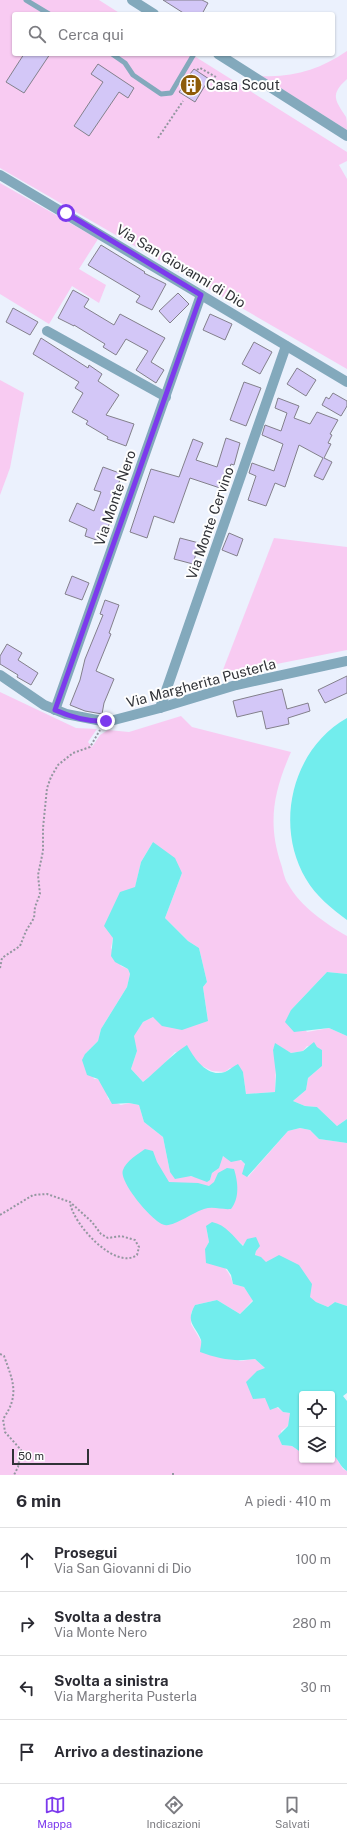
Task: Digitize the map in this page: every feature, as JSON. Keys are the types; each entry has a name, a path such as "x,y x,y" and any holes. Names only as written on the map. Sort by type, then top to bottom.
{"street":[{"path":"132,0 151,12"},
{"path":"221,56 347,136"},
{"name":"Via San Giovanni di Dio","path":"0,175 347,382"},
{"name":"Via Monte Nero","path":"55,710 201,295"},
{"path":"47,331 166,397"},
{"name":"Via Monte Cervino","path":"160,708 286,346"},
{"name":"Via Margherita Pusterla","path":"0,675 44,705 55,710 90,720 106,721 160,708 236,685 347,661"}],"lane":[{"path":"26,0 46,12"},
{"path":"115,56 125,63 133,74 161,94 166,95 171,93 193,56"}],"path":[{"path":"197,70 200,68 216,77"},
{"path":"158,138 183,101"},
{"path":"0,968 2,958 20,946 26,931 34,918 35,907 40,894 38,875 42,851 47,788 51,777 58,765 73,753 90,747 106,721"},
{"path":"0,1215 33,1195 47,1194 70,1202 92,1222 101,1234 108,1238 121,1236 134,1240 139,1247 137,1255 134,1258 121,1258 104,1247 97,1245 76,1219 71,1210 70,1202"},
{"path":"0,1354 4,1356 14,1384 11,1408 3,1419 5,1432 21,1450 18,1467 14,1475"}],"shaded area":[{"path":"0,0 99,0 118,12 12,12 12,56 23,56 6,82 24,93 49,56 194,56 347,152 347,161 339,165 347,179 347,369 0,168","holes":["98,65 134,88 128,97 119,92 89,136 74,126 103,82"]},
{"path":"347,51 347,79 338,89 336,98 339,107 346,117 347,130 261,76 295,74 306,71 327,63"},
{"path":"0,183 98,239 79,269 106,285 99,303 72,286 49,324 0,294"},
{"path":"0,380 24,393 10,468 0,495"},
{"path":"274,538 347,547 347,650 221,675"},
{"path":"0,692 76,728 97,729 88,742 92,747 100,735 108,730 129,732 181,716 192,727 291,752 280,780 274,807 274,834 277,849 288,884 299,900 314,914 347,936 347,974 327,972 291,1010 307,1032 329,1028 347,1036 347,1119 337,1126 317,1107 305,1106 293,1101 306,1090 308,1078 322,1066 322,1050 307,1046 303,1051 291,1053 275,1044 273,1050 276,1062 275,1092 246,1094 243,1072 230,1068 225,1072 212,1071 200,1065 194,1058 175,1052 160,1068 143,1082 131,1069 137,1051 133,1036 143,1022 153,1017 208,1020 203,987 207,982 199,948 188,941 165,918 182,873 153,842 141,862 135,888 113,938 111,948 121,966 128,969 130,974 127,987 101,1029 98,1041 85,1054 94,1079 98,1079 106,1091 108,1099 121,1105 129,1103 139,1105 144,1122 163,1137 170,1172 210,1180 212,1173 215,1171 223,1156 241,1160 245,1165 248,1177 288,1131 300,1128 310,1130 319,1139 347,1143 347,1306 335,1302 328,1307 316,1302 255,1255 256,1251 244,1246 236,1239 206,1226 209,1242 205,1249 226,1269 233,1284 244,1287 253,1300 240,1314 217,1300 195,1305 191,1313 191,1324 201,1341 240,1361 255,1359 265,1368 265,1398 283,1412 291,1413 288,1426 281,1431 282,1445 292,1446 299,1451 299,1463 335,1463 335,1456 343,1469 347,1471 347,1475 0,1475"}],"water":[{"path":"347,718 347,920 319,896 306,879 296,858 291,835 290,813 294,790 301,768 313,749 328,732"},
{"path":"153,842 175,858 182,873 165,918 188,941 199,948 207,982 203,987 208,1021 182,1030 162,1026 153,1017 143,1022 134,1036 137,1051 131,1069 143,1082 175,1053 187,1045 197,1061 207,1070 212,1072 225,1072 238,1064 243,1072 246,1094 275,1092 276,1075 273,1050 275,1043 291,1053 303,1051 314,1042 317,1047 322,1050 322,1066 308,1078 306,1090 293,1101 305,1106 317,1107 337,1126 347,1119 347,1143 319,1139 310,1130 300,1128 288,1131 247,1177 242,1174 245,1164 241,1160 231,1162 223,1156 219,1168 212,1173 210,1180 207,1182 191,1176 175,1179 170,1172 163,1137 144,1122 139,1105 129,1103 112,1104 98,1079 87,1075 82,1060 85,1054 98,1041 101,1029 127,987 130,974 128,969 115,962 111,956 113,938 104,926 120,892 135,887 141,862"},
{"path":"327,972 347,974 347,1036 329,1028 294,1032 285,1022 291,1010"},
{"path":"145,1149 153,1151 157,1162 169,1182 198,1183 209,1186 214,1182 218,1173 227,1168 234,1169 237,1195 234,1205 231,1209 204,1209 169,1225 160,1223 153,1218 131,1192 123,1175 123,1170 132,1158"},
{"path":"212,1222 217,1223 225,1228 243,1246 247,1239 256,1237 260,1246 255,1255 261,1257 266,1262 279,1255 299,1265 312,1284 310,1297 316,1302 328,1307 335,1302 347,1306 347,1393 343,1396 347,1401 347,1471 335,1457 335,1391 299,1391 299,1451 292,1446 282,1445 278,1436 288,1426 290,1413 283,1412 278,1407 270,1410 265,1398 253,1399 246,1382 257,1371 265,1368 255,1359 227,1359 200,1352 201,1340 191,1320 192,1311 195,1305 217,1300 240,1314 253,1301 244,1287 233,1284 231,1275 227,1269 206,1263 205,1249 209,1242 206,1226"}],"building":[{"path":"163,0 202,0 208,3 203,12 182,12"},
{"path":"23,56 49,56 24,93 6,82"},
{"path":"98,64 134,88 128,98 119,92 89,136 74,126 103,82 91,74"},
{"name":"Casa Scout","path":"194,69 209,79 195,102 179,92 191,76 190,74"},
{"path":"101,245 145,272 144,273 166,284 152,310 136,302 140,296 88,265"},
{"path":"73,290 89,299 84,307 114,325 120,314 165,338 151,362 164,370 156,383 136,370 148,351 126,339 116,355 103,347 105,344 74,325 58,318"},
{"path":"178,293 189,304 170,323 159,311"},
{"path":"13,308 38,322 30,335 6,322"},
{"path":"210,314 232,324 225,340 203,330"},
{"path":"41,338 88,368 89,365 102,374 98,381 119,395 106,415 134,424 126,446 107,439 108,437 86,424 88,421 72,412 83,393 75,388 79,382 33,354"},
{"path":"254,342 272,352 260,374 242,364"},
{"path":"297,368 316,380 306,396 287,384"},
{"path":"244,382 261,388 246,426 230,420"},
{"path":"333,393 347,401 347,406 341,416 322,405 326,397 329,399"},
{"path":"278,398 299,406 294,418 310,424 317,412 338,420 330,434 332,435 328,443 331,444 324,458 332,462 323,480 314,476 323,458 299,445 285,487 275,483 266,506 248,500 256,476 249,473 252,463 274,471 283,444 262,435 265,425 281,431 287,413 275,408"},
{"path":"226,438 240,443 234,465 231,464 223,489 190,478 174,523 154,516 147,538 130,532 151,469 179,477 193,439 203,443 196,460 217,467"},
{"path":"103,467 122,474 109,510 114,512 102,542 85,536 87,529 69,521 77,503 94,511 101,492 94,490"},
{"path":"229,533 243,539 237,556 222,550"},
{"path":"180,538 199,543 193,564 174,559"},
{"path":"72,576 89,583 82,600 65,594"},
{"path":"105,600 119,605 109,633 111,634 96,671 114,679 104,703 102,714 85,711 70,705 80,680 85,659 103,615 100,614"},
{"path":"7,644 22,653 18,660 38,673 31,685 17,677 18,675 0,664 0,656"},
{"path":"347,676 347,693 325,703 318,690"},
{"path":"282,689 287,709 308,703 310,711 288,718 289,724 266,729 262,711 237,717 233,701"}],"place":[{"name":"Casa Scout","path":"191,85"}],"route":[{"path":"66,213 201,295 55,710 90,720 106,721"}]}
